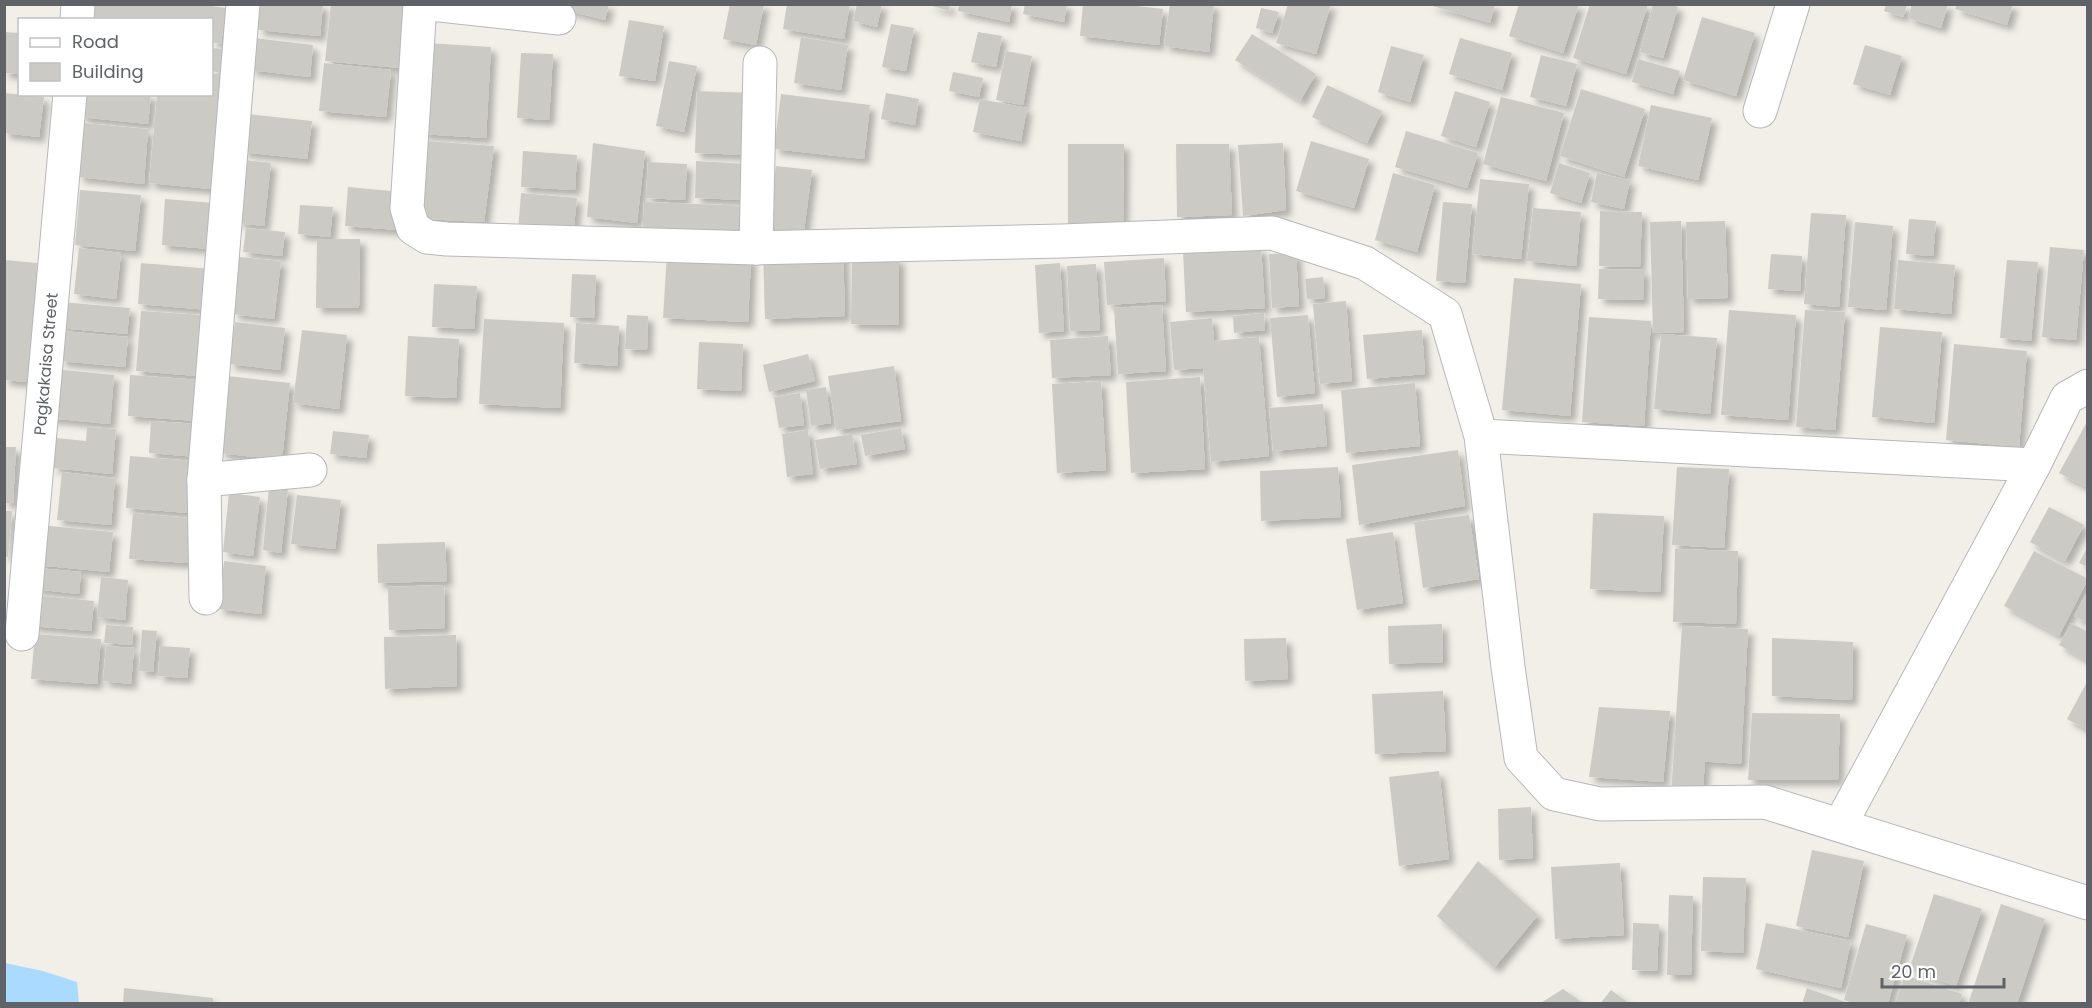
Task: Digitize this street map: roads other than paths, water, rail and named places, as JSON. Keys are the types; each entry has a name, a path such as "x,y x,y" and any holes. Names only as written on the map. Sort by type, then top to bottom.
{"street":[{"path":"206,598 204,480 243,4"},
{"path":"420,4 407,208 413,228 427,237 756,248 1062,241 1272,233 1365,263 1445,314 1481,436 1521,758 1554,794 1600,804 1765,802 2088,903"},
{"path":"431,4 559,18"},
{"path":"1760,111 1793,4"},
{"path":"756,248 760,63"},
{"name":"Pagkakaisa Street","path":"22,634 70,96"},
{"path":"1840,825 2034,465 2067,398 2088,386"},
{"path":"1481,436 2034,465"},
{"path":"204,480 310,470"}],"water":[{"path":"5,963 43,971 77,982 79,1003 5,1003"}]}
